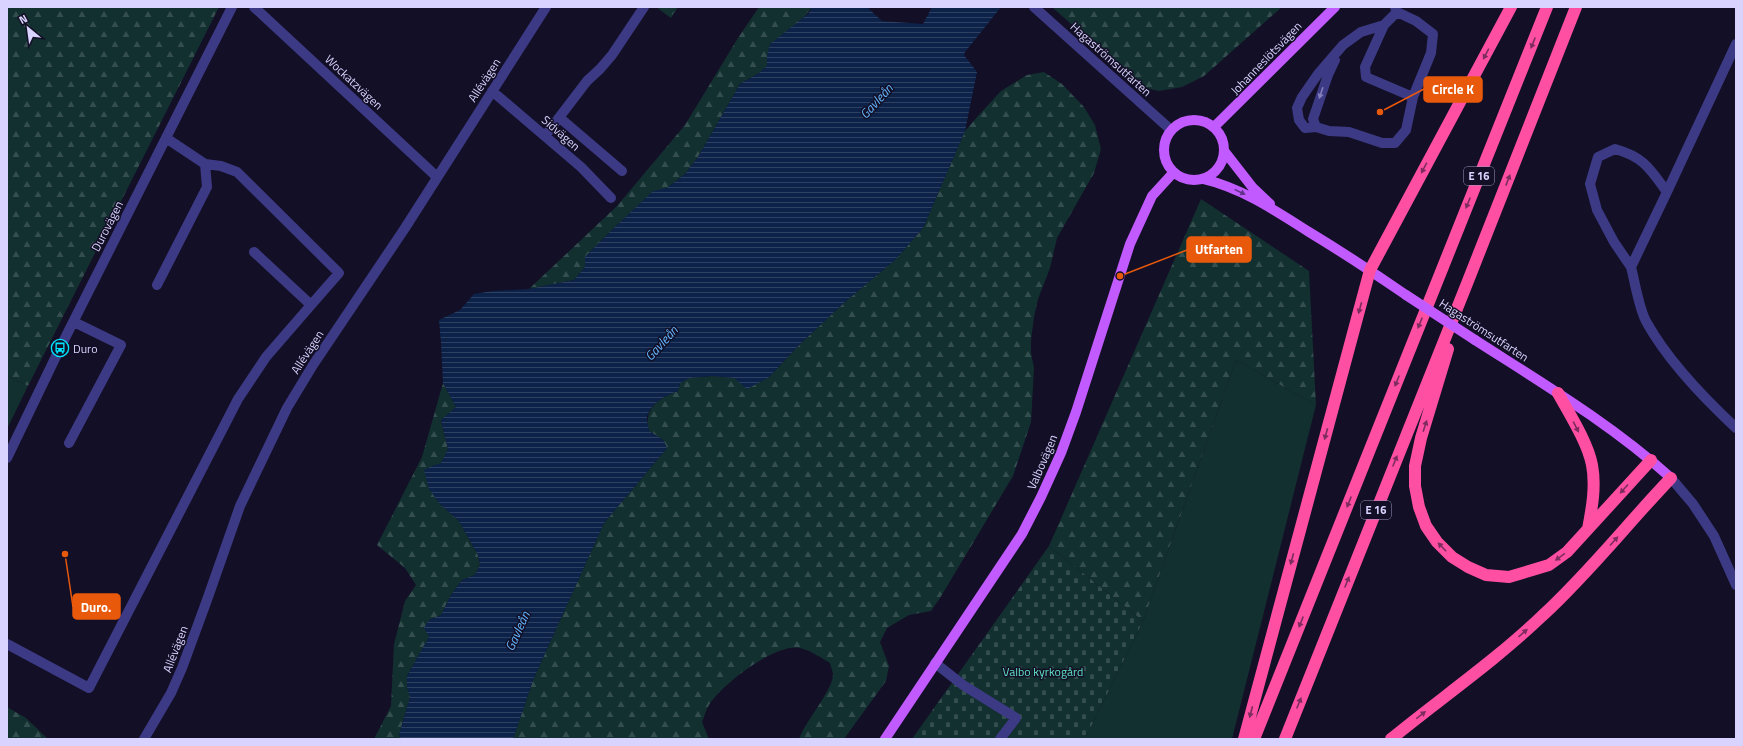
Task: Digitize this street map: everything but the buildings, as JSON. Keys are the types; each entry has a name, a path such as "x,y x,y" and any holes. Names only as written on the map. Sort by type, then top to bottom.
{"highway":[{"path":"1244,739 1370,270 1510,7"},
{"name":"E 16","path":"1254,739 1547,7"},
{"name":"E 16","path":"1285,739 1576,7"},
{"path":"1468,281 1421,438 1415,466 1415,486 1419,507 1426,526 1452,557 1468,567 1486,575 1509,577 1549,565 1567,552 1651,460"},
{"path":"1558,393 1585,445 1592,464 1594,485 1593,506 1587,530"},
{"path":"1391,739 1543,616 1580,578 1671,478"}],"main road":[{"name":"Johanneslötsvägen","path":"1214,127 1335,7"},
{"path":"1173,173 1166,161 1163,147 1171,130 1178,124 1187,120 1206,122 1214,127"},
{"name":"Hagaströmsutfarten","path":"1214,127 1220,134 1224,143 1225,152 1253,188 1278,213"},
{"path":"1203,179 1211,176 1219,168 1225,152"},
{"name":"Hagaströmsutfarten","path":"1173,173 1192,181 1203,179 1219,183 1241,192 1278,213 1370,270 1474,340 1558,393 1619,434 1671,478"},
{"name":"Valbovägen","path":"885,739 1022,534 1061,453 1076,412 1130,244 1152,196 1173,173"}],"street":[{"name":"Durovägen","path":"7,458 232,7"},
{"name":"Wockatzvägen","path":"254,7 437,177"},
{"name":"Allévägen","path":"144,739 171,693 182,668 240,506 287,408 313,365 405,228 546,7"},
{"path":"545,136 587,81 612,55 644,7"},
{"name":"Hagaströmsutfarten","path":"1034,7 1171,130"},
{"path":"1384,25 1361,32 1343,45 1318,74 1302,97 1297,108 1299,120 1305,128 1349,132 1382,143 1395,143 1406,130 1413,96 1432,53 1433,34 1416,21 1396,9 1384,25 1365,67 1366,77 1413,96"},
{"path":"1631,267 1736,44"},
{"path":"1316,128 1313,119 1328,74 1343,45"},
{"name":"Sidvägen","path":"492,91 581,167 611,198"},
{"path":"560,118 622,171"},
{"path":"7,644 89,688 238,399 266,358 339,273 237,172 221,166 205,164 166,138"},
{"path":"1667,192 1644,162 1630,153 1615,149 1598,157 1590,184 1597,210 1614,242 1631,267 1646,322 1665,350 1714,407 1736,428"},
{"path":"157,285 207,187 205,164"},
{"path":"254,252 311,305"},
{"path":"69,443 121,345 74,322"},
{"path":"1671,478 1693,504 1714,536 1736,585"},
{"path":"935,663 963,685 1016,718 1000,739"}],"green space":[{"path":"7,7 219,7 28,386 7,376"},
{"path":"656,7 678,7 671,18"},
{"path":"759,7 811,8 805,16 777,40 768,55 767,66 759,73 740,84 698,157 685,174 667,188 653,192 615,227 585,257 585,267 574,280 529,289 617,206 685,125 738,38"},
{"path":"1052,7 1282,7 1204,76 1182,87 1159,91 1142,87"},
{"path":"1044,72 1062,84 1084,107 1095,125 1101,149 1094,173 1057,238 1050,268 1038,299 1031,340 1031,353 1034,368 1031,422 1013,476 931,611 909,615 887,628 880,642 889,666 886,681 844,739 799,739 828,689 833,675 830,663 804,649 789,648 777,652 750,667 736,677 715,697 709,705 702,722 709,739 513,739 533,680 604,523 667,448 663,440 649,431 648,420 651,408 663,398 678,391 680,383 688,378 712,376 734,378 768,378 801,343 846,301 895,260 923,228 965,131 978,116 1001,91 1027,75"},
{"path":"1201,199 1309,271 1316,405 1236,360 1143,621 1049,546"},
{"path":"1236,360 1316,405 1232,739 1085,739 1143,621"},
{"path":"7,376 28,386 7,429"},
{"path":"443,383 456,407 441,421 448,449 441,464 432,466 439,503 459,521 478,555 480,565 475,575 462,580 451,595 441,615 429,620 429,637 407,676 407,687 410,697 399,735 401,739 374,739 391,706 394,644 405,601 416,585 405,568 377,545 422,457"},
{"name":"Valbo kyrkogård","path":"1049,546 1143,621 1085,739 912,739"},
{"path":"7,707 26,718 48,739 7,739"}],"water":[{"name":"Gavleån","path":"812,7 867,7 882,21 923,24 932,7 1001,7 965,52 964,55 977,72 965,131 923,228 895,260 846,301 801,343 768,378 747,389 734,378 712,376 689,378 680,383 678,391 663,398 651,408 647,418 649,431 663,440 667,448 604,523 533,680 513,739 401,739 399,735 410,697 407,687 407,676 429,637 424,628 429,620 441,615 451,595 462,580 475,575 480,565 478,555 459,521 439,503 429,489 424,470 441,463 448,449 441,420 456,407 443,383 439,320 460,310 474,294 493,291 529,289 574,280 585,267 585,257 615,227 653,191 667,188 685,174 698,157 740,84 759,73 767,66 767,56 770,44 808,14"}],"place":[{"name":"Circle K","path":"1380,112"},
{"name":"Utfarten","path":"1120,276"},
{"name":"Duro","path":"60,348"},
{"name":"Duro.","path":"65,554"}]}
